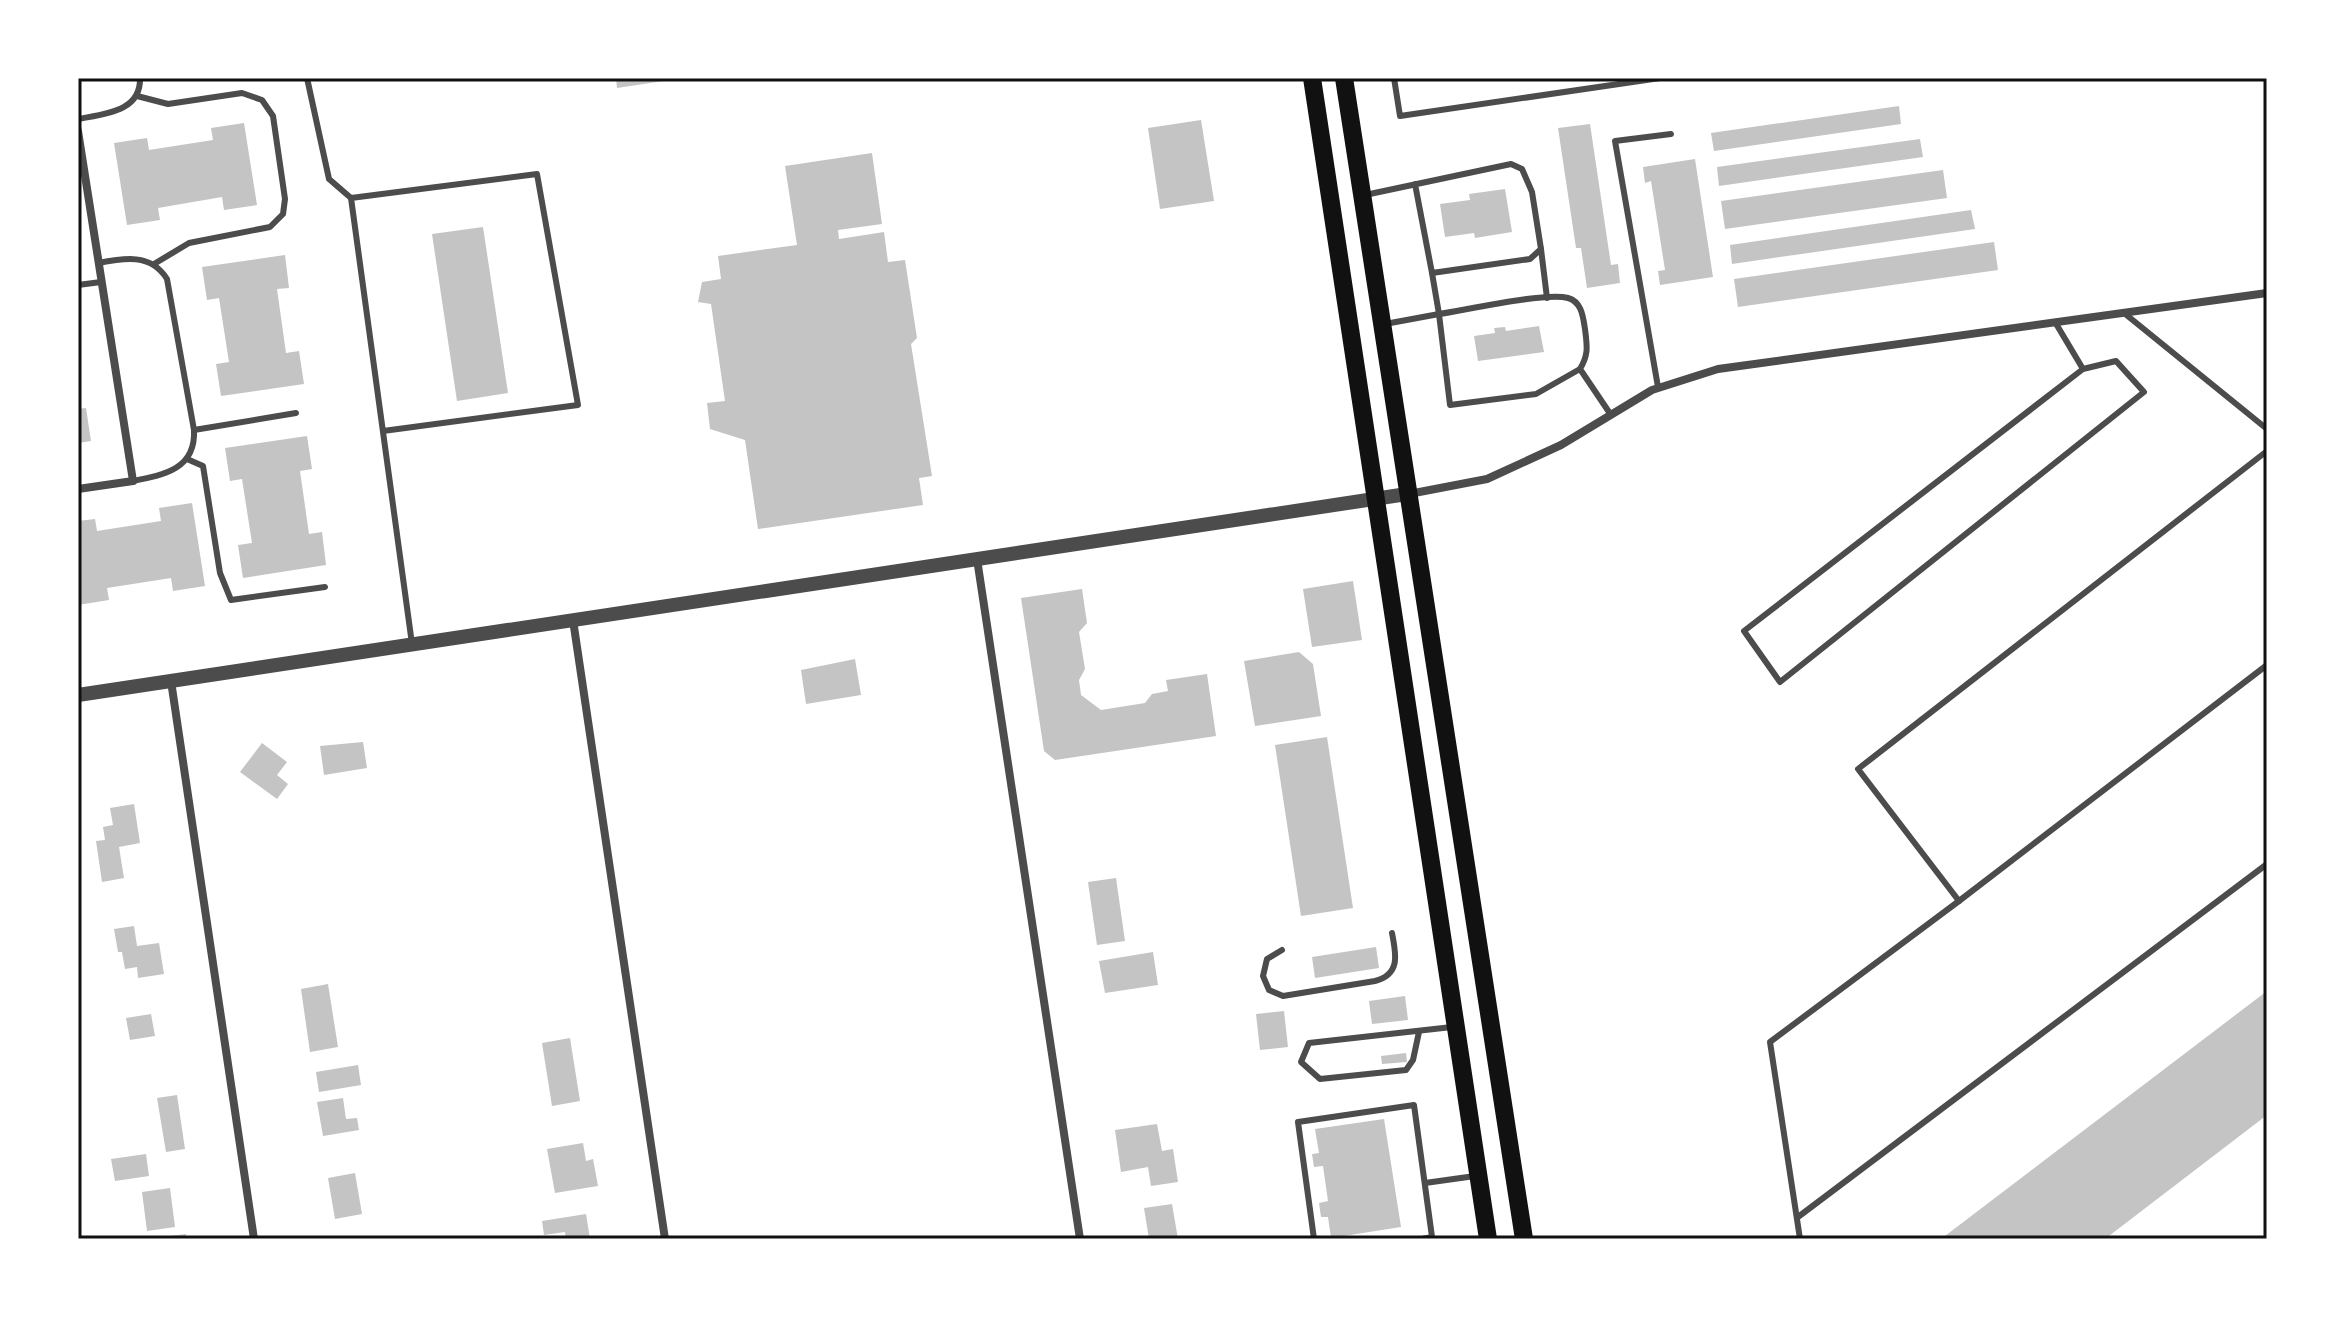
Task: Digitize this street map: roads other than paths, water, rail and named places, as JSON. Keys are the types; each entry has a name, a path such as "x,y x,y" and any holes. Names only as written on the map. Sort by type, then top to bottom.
{"main road":[{"path":"1312,78 1488,1239"},
{"path":"1344,78 1407,494 1477,919 1524,1239"}],"street":[{"path":"78,131 133,481 78,489"},
{"path":"78,695 1407,494 1487,479 1561,445 1658,387 1718,369 2267,293"},
{"path":"977,559 1080,1239"},
{"path":"573,620 665,1239"},
{"path":"171,681 254,1239"}],"lane":[{"path":"78,119 122,109 137,96 140,78"},
{"path":"307,78 329,179 351,198 412,644"},
{"path":"1394,78 1400,116 1660,78"},
{"path":"137,96 168,104 242,93 262,100 273,116 285,199 283,214 270,227 202,239 154,264"},
{"path":"1658,387 1615,141 1671,134"},
{"path":"1362,195 1511,164 1522,169 1532,192 1547,298"},
{"path":"351,198 537,174 578,405 383,431"},
{"path":"1381,324 1439,314 1547,298 1568,298 1583,312 1589,356 1580,369 1536,394 1450,405 1439,314 1415,184"},
{"path":"1432,273 1530,259 1541,249"},
{"path":"98,263 137,258 154,264 170,288 194,430 195,444 187,459 170,474 133,481"},
{"path":"78,285 101,282"},
{"path":"2124,313 2267,429"},
{"path":"2055,322 2083,369"},
{"path":"2116,361 2144,392 1780,682 1744,631 2083,369 2116,361"},
{"path":"1580,369 1611,415"},
{"path":"194,430 296,413"},
{"path":"1959,901 1858,769 2267,451"},
{"path":"187,459 203,466 220,573 231,600 325,587"},
{"path":"1800,1239 1770,1042 2267,665"},
{"path":"1798,1217 2267,864"},
{"path":"1282,950 1267,959 1263,976 1269,990 1283,996 1389,976 1396,964 1392,933"},
{"path":"1419,1032 1413,1060 1406,1070 1320,1079 1301,1062 1309,1043 1456,1026"},
{"path":"1314,1239 1298,1122 1414,1105 1432,1237 1422,1239"},
{"path":"1425,1183 1478,1175"}]}
